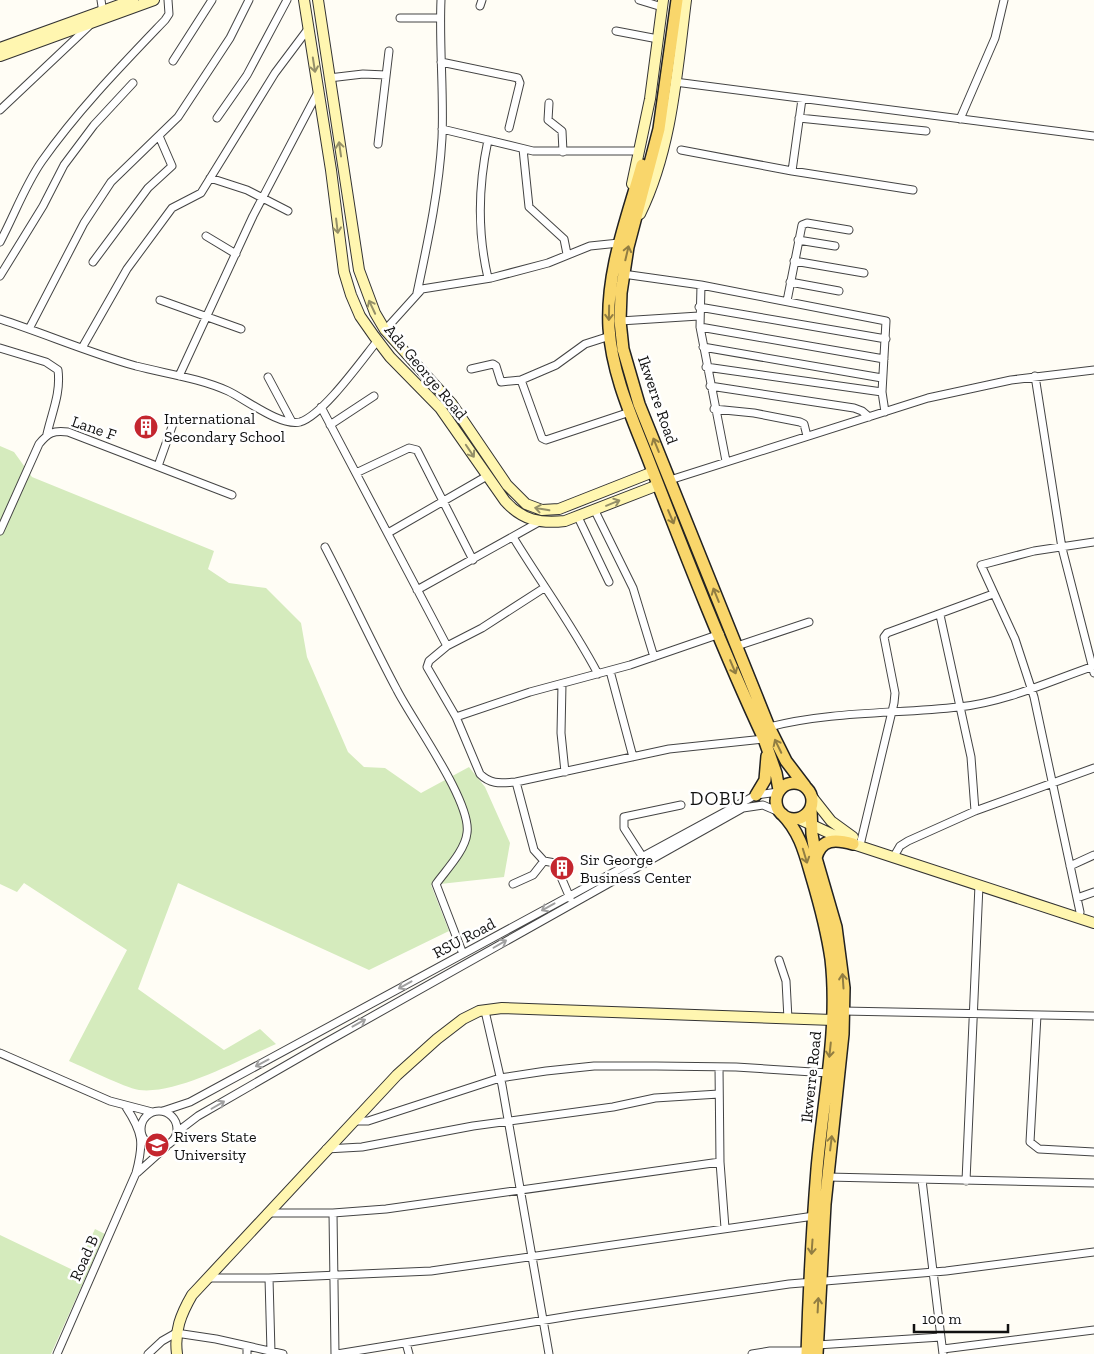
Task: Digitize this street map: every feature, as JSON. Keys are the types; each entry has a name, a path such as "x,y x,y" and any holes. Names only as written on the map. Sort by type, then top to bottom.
{"main road":[{"name":"Ikwerre Road","path":"677,0 670,26 651,130 619,243 610,291 610,336 618,374 630,412 658,485 765,742 776,773 778,791"},
{"name":"Ikwerre Road","path":"665,2 670,26 659,128 623,274 620,321 629,375 769,727 786,761 805,786"},
{"path":"756,795 765,780 765,742"},
{"path":"788,783 800,783 805,786 812,796 811,809 799,819 787,818 781,813 776,801 778,791 788,783"},
{"name":"Ikwerre Road","path":"811,809 816,858 836,927 842,967 843,1012 827,1177 814,1284"},
{"name":"Ikwerre Road","path":"781,813 793,824 799,838 822,910 831,960 832,1020 814,1216 812,1351"},
{"path":"816,858 820,848 828,842 836,840 857,843"}],"street":[{"path":"102,0 103,15"},
{"path":"0,110 92,23 103,15 133,0"},
{"path":"0,48 154,0"},
{"path":"0,242 41,162 70,124 165,20 169,14 168,0"},
{"path":"173,61 212,0"},
{"path":"29,329 84,223 106,190 138,154 178,117 230,38 249,0"},
{"path":"217,118 247,75 287,0"},
{"name":"Ada George Road","path":"304,0 344,272 360,316 390,357 440,408 487,476 515,512 539,522 551,523 595,511 658,485"},
{"name":"Ada George Road","path":"318,0 359,270 374,313 385,330 452,404 507,485 526,504 542,510 559,509 654,472"},
{"path":"417,293 438,192 442,129 441,0"},
{"path":"629,209 650,98 665,2 639,0"},
{"path":"633,228 652,183 666,131 675,82 686,0"},
{"path":"960,119 995,38 1004,0"},
{"path":"400,18 440,18"},
{"path":"0,56 92,23"},
{"path":"82,348 127,269 172,208 201,193 275,73 308,29"},
{"path":"616,31 658,39"},
{"path":"378,144 386,93 389,51"},
{"path":"441,62 518,78 520,82 509,128"},
{"path":"329,78 362,74 386,75"},
{"path":"675,82 960,119 1020,124 1094,136"},
{"path":"0,276 43,206 64,165 94,125 133,83"},
{"path":"179,376 263,197 318,92"},
{"path":"792,171 802,98"},
{"path":"550,103 548,120 562,131 563,152"},
{"path":"799,118 926,131"},
{"path":"442,129 548,153 639,150"},
{"path":"94,262 148,188 172,166 159,136"},
{"path":"488,140 482,166 480,200 480,233 488,278"},
{"path":"524,149 528,207 564,239 567,254"},
{"path":"680,150 792,171 913,190"},
{"path":"210,178 232,184 263,197 288,211"},
{"path":"787,301 800,229 806,223 849,230"},
{"path":"206,236 236,254"},
{"path":"798,240 835,246"},
{"path":"385,330 422,289 488,278 548,263 590,246 619,243"},
{"path":"794,261 864,273"},
{"path":"623,274 787,301 886,321 882,378 885,412"},
{"path":"790,282 839,291"},
{"path":"702,286 699,316 700,327 714,409 726,461"},
{"path":"160,300 241,329"},
{"path":"700,307 886,338"},
{"path":"620,321 699,316"},
{"path":"0,319 136,366 179,376 226,391 275,417 292,422 310,417 321,407 378,340"},
{"path":"700,327 884,359"},
{"path":"471,369 493,364 496,366 501,382 522,380 556,365 592,340 610,336"},
{"path":"703,347 882,378"},
{"path":"0,348 21,352 46,362 58,370 60,382 57,401 47,434"},
{"path":"706,367 882,392"},
{"path":"670,480 928,398 1035,376 1094,370"},
{"path":"769,727 831,716 961,707 1032,690 1093,668 1062,548 1035,376"},
{"path":"268,377 292,422"},
{"path":"522,380 542,438 546,440 630,412"},
{"path":"710,386 854,408 862,410 869,417"},
{"path":"330,426 374,396"},
{"path":"321,407 447,646"},
{"path":"714,409 754,413 800,422 804,424 807,436"},
{"path":"158,466 174,421"},
{"name":"Lane F","path":"0,531 39,444 47,434 58,431 68,432 232,495"},
{"path":"356,473 413,447 417,450 473,560"},
{"path":"388,533 487,476"},
{"path":"595,511 633,588 654,657"},
{"path":"578,517 609,582"},
{"path":"417,590 539,522"},
{"path":"513,537 544,588 567,620 598,674"},
{"path":"1080,912 1032,690 1015,639 981,567 983,562 1034,551 1094,542"},
{"path":"325,547 398,692 428,740 455,792 467,821 468,833 463,846 436,884 463,954"},
{"path":"544,588 482,628 447,646 429,661 427,667 456,717 480,774 487,781 496,784 516,782 669,750 765,742"},
{"path":"857,843 893,712 895,693 884,636 887,633 993,594"},
{"path":"940,614 971,757 975,810"},
{"path":"737,646 809,622"},
{"path":"456,717 610,671 720,634"},
{"path":"610,671 633,757"},
{"path":"562,684 561,733 565,772"},
{"path":"894,855 908,840 975,810 1094,768"},
{"path":"516,782 534,850 544,860 555,863 570,899"},
{"name":"RSU Road","path":"177,1132 198,1116 642,856 756,795 778,791"},
{"path":"812,796 837,827 857,843"},
{"path":"642,856 624,828 624,817 681,805"},
{"name":"RSU Road","path":"163,1111 190,1102 463,954 743,808 763,806 781,813"},
{"path":"799,819 857,843 1094,916"},
{"path":"894,855 1094,923"},
{"path":"1070,866 1094,855"},
{"path":"513,884 533,875 544,860"},
{"path":"966,1181 974,1013 976,918 979,885"},
{"path":"1078,898 1094,892"},
{"path":"779,960 786,981 788,1019"},
{"path":"177,1354 176,1333 182,1313 192,1295 325,1149 397,1075 437,1038 463,1019 485,1011 502,1008 832,1020"},
{"path":"485,1011 500,1078 549,1354"},
{"path":"843,1012 1094,1016"},
{"path":"1037,1015 1030,1142 1039,1149 1094,1152"},
{"path":"0,1052 126,1107 152,1112 163,1111 172,1117 177,1132 174,1139 136,1173"},
{"path":"353,1121 368,1121 500,1078 594,1066 720,1067 828,1073"},
{"path":"720,1067 720,1162 725,1228"},
{"path":"325,1149 362,1147 655,1098 719,1094"},
{"path":"126,1107 142,1135 153,1146 169,1145"},
{"path":"136,1173 141,1153 141,1124 152,1112"},
{"path":"267,1213 333,1213 386,1209 720,1162"},
{"name":"Road B","path":"57,1354 136,1173"},
{"path":"827,1177 1094,1183"},
{"path":"922,1180 943,1351 1094,1330"},
{"path":"333,1213 336,1354 753,1289 933,1272 1094,1252"},
{"path":"207,1278 269,1278 431,1271 814,1216"},
{"path":"148,1354 162,1341 176,1333 247,1350 277,1353 269,1278"},
{"path":"752,1354 770,1351 812,1351 941,1337"},
{"path":"406,1343 409,1354"}],"green space":[{"path":"0,446 14,452 32,477 214,551 208,569 229,583 266,588 301,623 307,657 348,752 364,767 385,768 421,793 469,767 485,787 510,843 504,877 431,885 449,931 369,970 178,883 138,989 224,1050 260,1029 276,1044 190,1082 154,1090 139,1090 69,1061 127,950 24,883 17,892 0,884"},
{"path":"95,1229 105,1234 51,1354 0,1354 0,1235 75,1271"}],"place":[{"name":"International Secondary School","path":"146,427"},
{"name":"Sir George Business Center","path":"562,868"},
{"name":"Rivers State University","path":"157,1145"}],"district":[{"name":"DOBU","path":"718,798"}]}
